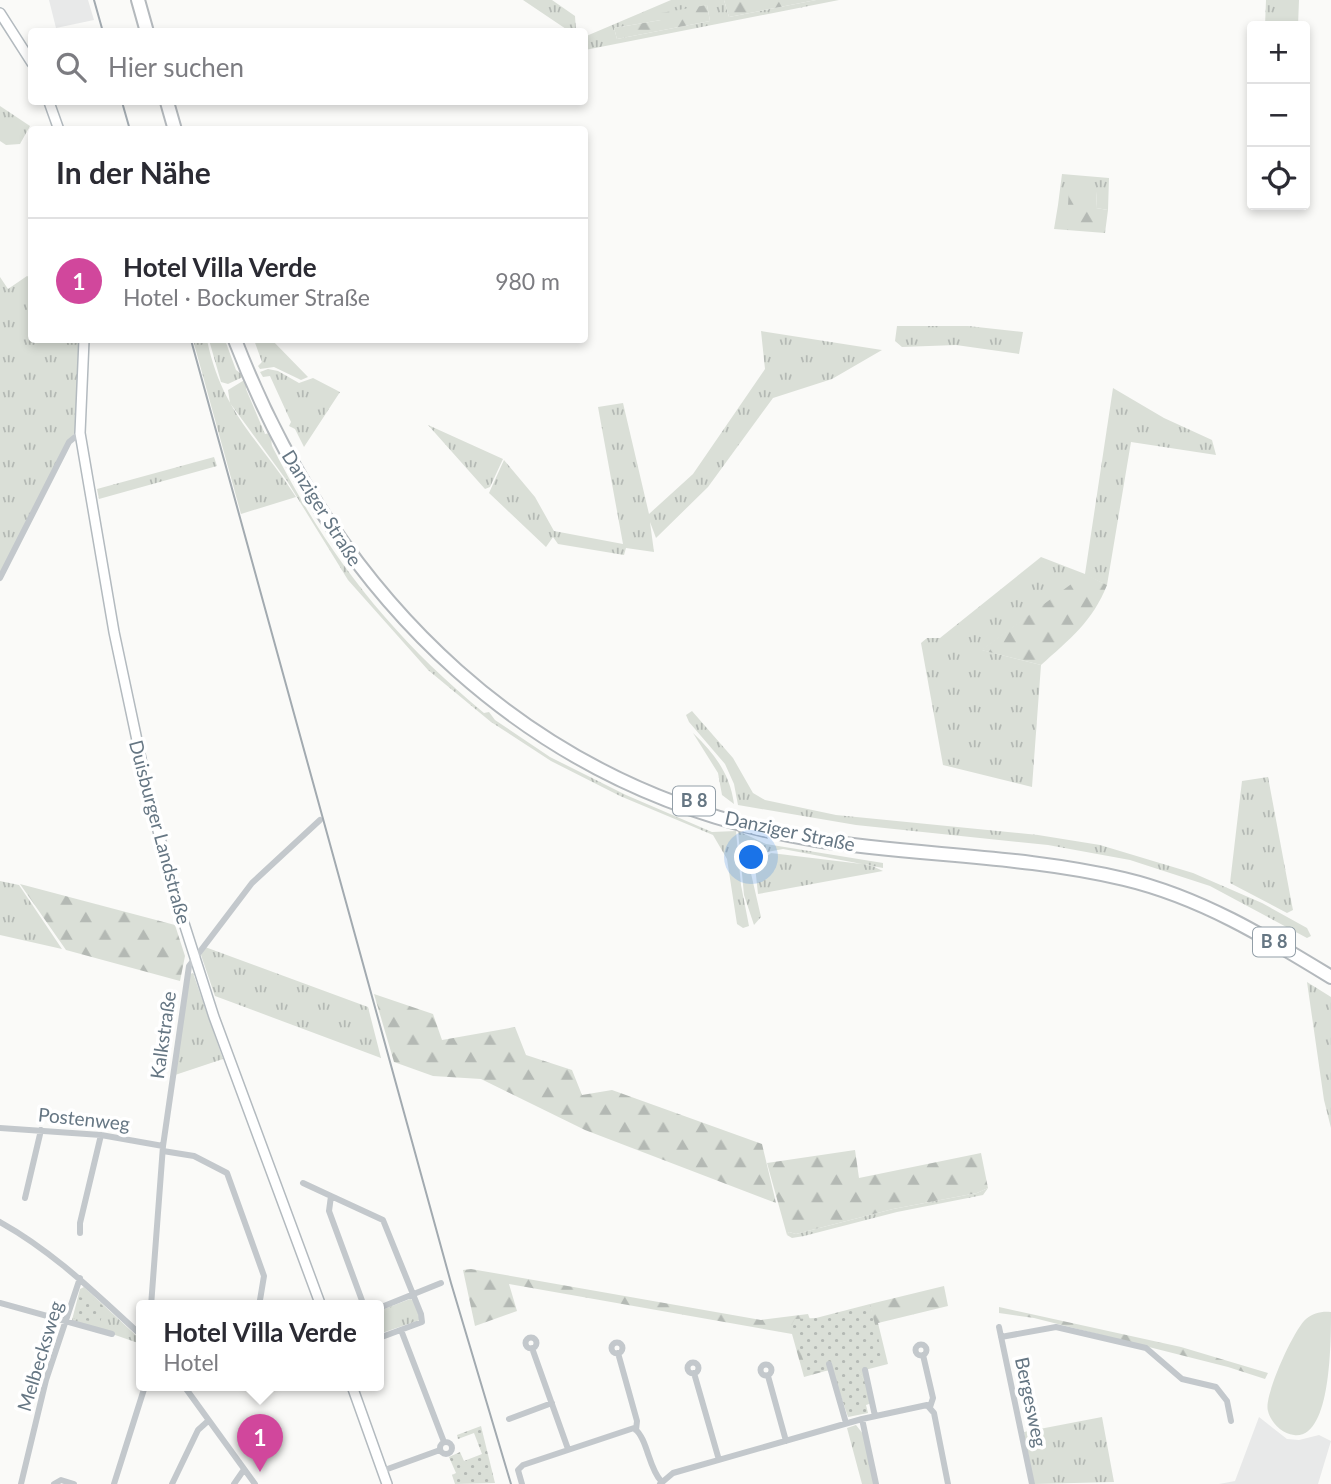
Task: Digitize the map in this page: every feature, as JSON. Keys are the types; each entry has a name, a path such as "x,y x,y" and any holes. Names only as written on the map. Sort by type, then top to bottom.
{"highway":[{"path":"130,0 138,28"},
{"path":"138,0 146,28"},
{"path":"159,105 165,126"},
{"path":"168,105 174,126"},
{"name":"Danziger Straße","path":"236,343 296,472 330,527 375,587 421,638 469,682 511,714 572,753 675,802 771,831 871,848 1030,863 1127,880 1221,914 1329,975"},
{"name":"Danziger Straße","path":"244,343 276,416 304,470 352,544 387,589 427,633 473,674 540,725 586,752 682,797 772,824 844,836 1053,858 1130,873 1225,907 1329,975"}],"main road":[{"path":"0,13 28,57"},
{"path":"50,105 58,126"},
{"name":"Duisburger Landstraße","path":"84,343 80,433 139,758 194,958 319,1300"},
{"path":"354,1391 387,1484"}],"street":[{"path":"0,578 69,442 80,433"},
{"name":"Kalkstraße","path":"151,1300 163,1149 188,969 252,883 320,820"},
{"name":"Postenweg","path":"0,1128 101,1135 194,1156 227,1174 264,1276 260,1300"},
{"path":"25,1198 41,1130"},
{"path":"80,1234 79,1223 101,1135"},
{"path":"303,1183 383,1220 422,1322 384,1336"},
{"path":"331,1196 329,1211 362,1300"},
{"path":"0,1222 34,1241 136,1330"},
{"name":"Melbecksweg","path":"21,1484 46,1380 80,1279"},
{"path":"384,1306 441,1283"},
{"path":"0,1303 112,1334"},
{"name":"Bergesweg","path":"999,1326 1032,1484"},
{"path":"1001,1337 1051,1326 1146,1348 1182,1379 1216,1387 1225,1397 1231,1421"},
{"path":"382,1471 440,1450 444,1442 401,1330"},
{"path":"532,1348 568,1449"},
{"path":"618,1353 637,1421 636,1430 653,1472 661,1482 673,1473 846,1423 930,1407"},
{"path":"923,1355 933,1398 930,1407"},
{"path":"829,1364 846,1423"},
{"path":"865,1370 875,1416"},
{"path":"694,1373 719,1460"},
{"path":"768,1376 786,1440"},
{"path":"114,1484 143,1391"},
{"path":"189,1391 243,1471 255,1484"},
{"path":"509,1419 552,1403"},
{"path":"930,1407 934,1413 948,1484"},
{"path":"862,1419 876,1484"},
{"path":"172,1484 198,1430 208,1421"},
{"path":"522,1484 519,1472 521,1466 630,1429 636,1430"},
{"path":"234,1484 243,1471"},
{"path":"54,1484 61,1480 75,1484"}],"shaded area":[{"path":"49,0 88,0 94,20 56,28"},
{"path":"1259,1417 1287,1439 1299,1440 1319,1435 1331,1441 1318,1484 1219,1484 1235,1481"}],"green space":[{"path":"523,0 552,0 575,16 576,28 565,28"},
{"path":"671,0 724,0 729,17 816,0 839,0 588,49 588,35","holes":["707,5 710,21 617,39 614,28 661,20"]},
{"path":"724,0 816,0 729,17"},
{"path":"1266,0 1299,0 1298,21 1265,21"},
{"path":"707,5 710,21 617,39 614,28 661,20 661,13"},
{"path":"0,106 30,126 20,144 6,145 0,141"},
{"path":"1062,174 1109,178 1108,210 1096,208 1097,192 1068,205 1058,205"},
{"path":"1069,189 1097,191 1096,208 1108,210 1105,233 1054,229 1058,205 1068,205"},
{"path":"28,276 28,343 79,343 75,432 0,577 0,277 8,289"},
{"path":"897,326 968,326 1023,332 1019,354 956,345 902,347 895,341"},
{"path":"761,331 882,350 832,379 773,398 708,487 656,538 650,522 654,552 626,548 624,555 558,544 553,537 546,547 489,493 504,460 535,497 554,531 623,544 598,407 623,403 649,514 693,474 765,369"},
{"path":"194,343 208,343 222,387 232,406 296,497 241,514"},
{"path":"210,343 226,343 236,370 245,376 228,384 221,382"},
{"path":"255,343 275,343 308,377 301,380 274,367 260,369 258,366 262,362"},
{"path":"268,369 278,371 299,383 313,378 340,392 304,447 295,429 289,426 291,422 270,376 263,377 260,372"},
{"path":"246,379 246,389 265,434 270,433 273,448 294,487 339,559 391,624 450,684 484,713 489,712 495,720 550,757 626,795 712,832 736,831 741,885 749,926 743,928 737,924 727,859 713,835 620,796 551,761 491,722 428,670 348,580 287,481 230,403 228,390"},
{"path":"1113,388 1164,418 1212,440 1216,455 1131,442 1107,585 1085,575 982,650 1041,665 1032,787 943,765 921,643 927,638 940,638 1041,557 1085,574"},
{"path":"428,425 503,459 490,487 485,489"},
{"path":"214,457 217,466 99,499 97,489"},
{"path":"1085,574 1107,585 1101,598 1079,629 1041,665 981,650"},
{"path":"692,711 733,758 753,793 765,800 836,815 1038,835 1100,845 1193,873 1262,903 1307,928 1311,936 1307,938 1210,886 1130,860 1048,845 856,825 738,805 734,784 725,764 689,722 686,715"},
{"path":"693,733 720,765 729,783 734,804 722,795 718,773"},
{"path":"1268,777 1293,910 1287,913 1230,883 1242,781"},
{"path":"738,831 766,844 883,863 883,868 783,849 762,853 750,869 761,917 754,925 744,895"},
{"path":"771,853 870,865 883,871 758,894 755,866"},
{"path":"0,881 19,885 62,949 0,935"},
{"path":"20,884 175,925 185,956 180,981 66,950"},
{"path":"205,947 368,1007 381,1058 215,996 201,955"},
{"path":"193,973 223,1059 175,1075 190,974"},
{"path":"1307,982 1331,997 1331,1128 1324,1100"},
{"path":"374,994 433,1014 442,1040 515,1027 526,1055 572,1070 582,1095 612,1090 762,1144 776,1203 585,1130 481,1079 433,1076 394,1062"},
{"path":"855,1150 859,1178 981,1153 988,1188 977,1193 893,1209 796,1234 789,1232 787,1235 767,1163"},
{"path":"988,1188 983,1195 897,1212 804,1236 792,1238 787,1235 789,1232 796,1234 893,1209 977,1193"},
{"path":"471,1269 761,1320 808,1314 829,1370 804,1377 792,1334 509,1284 517,1311 475,1326 463,1270"},
{"path":"944,1286 948,1306 878,1323 888,1364 865,1370 867,1385 857,1368 873,1320 870,1304"},
{"path":"84,1287 136,1335 136,1342 72,1320 80,1289"},
{"path":"79,1297 98,1301 104,1307 100,1323 73,1318"},
{"path":"410,1299 414,1300 420,1320 384,1332 384,1309"},
{"path":"870,1304 884,1362 858,1369 867,1385 872,1403 866,1405 868,1413 848,1417 832,1370 807,1372 792,1324 795,1319 816,1318"},
{"path":"999,1307 1181,1347 1268,1373 1265,1379 1228,1367 1034,1318 999,1313"},
{"path":"1331,1312 1329,1366 1322,1407 1315,1422 1306,1432 1294,1435 1285,1433 1272,1420 1268,1411 1275,1378 1294,1336 1306,1319 1318,1313"},
{"path":"1102,1417 1114,1482 1034,1484 1024,1432"},
{"path":"856,1425 863,1434 874,1484 862,1484 847,1428"},
{"path":"481,1426 495,1483 455,1484 452,1475 456,1473 449,1457 460,1452 464,1461 482,1454 474,1433 458,1439 457,1435"}],"tram line":[{"path":"94,0 102,28"},
{"path":"123,105 129,126"},
{"path":"192,343 451,1283 511,1484"}],"place":[{"name":"Hotel Villa Verde","path":"260,1472"}]}
